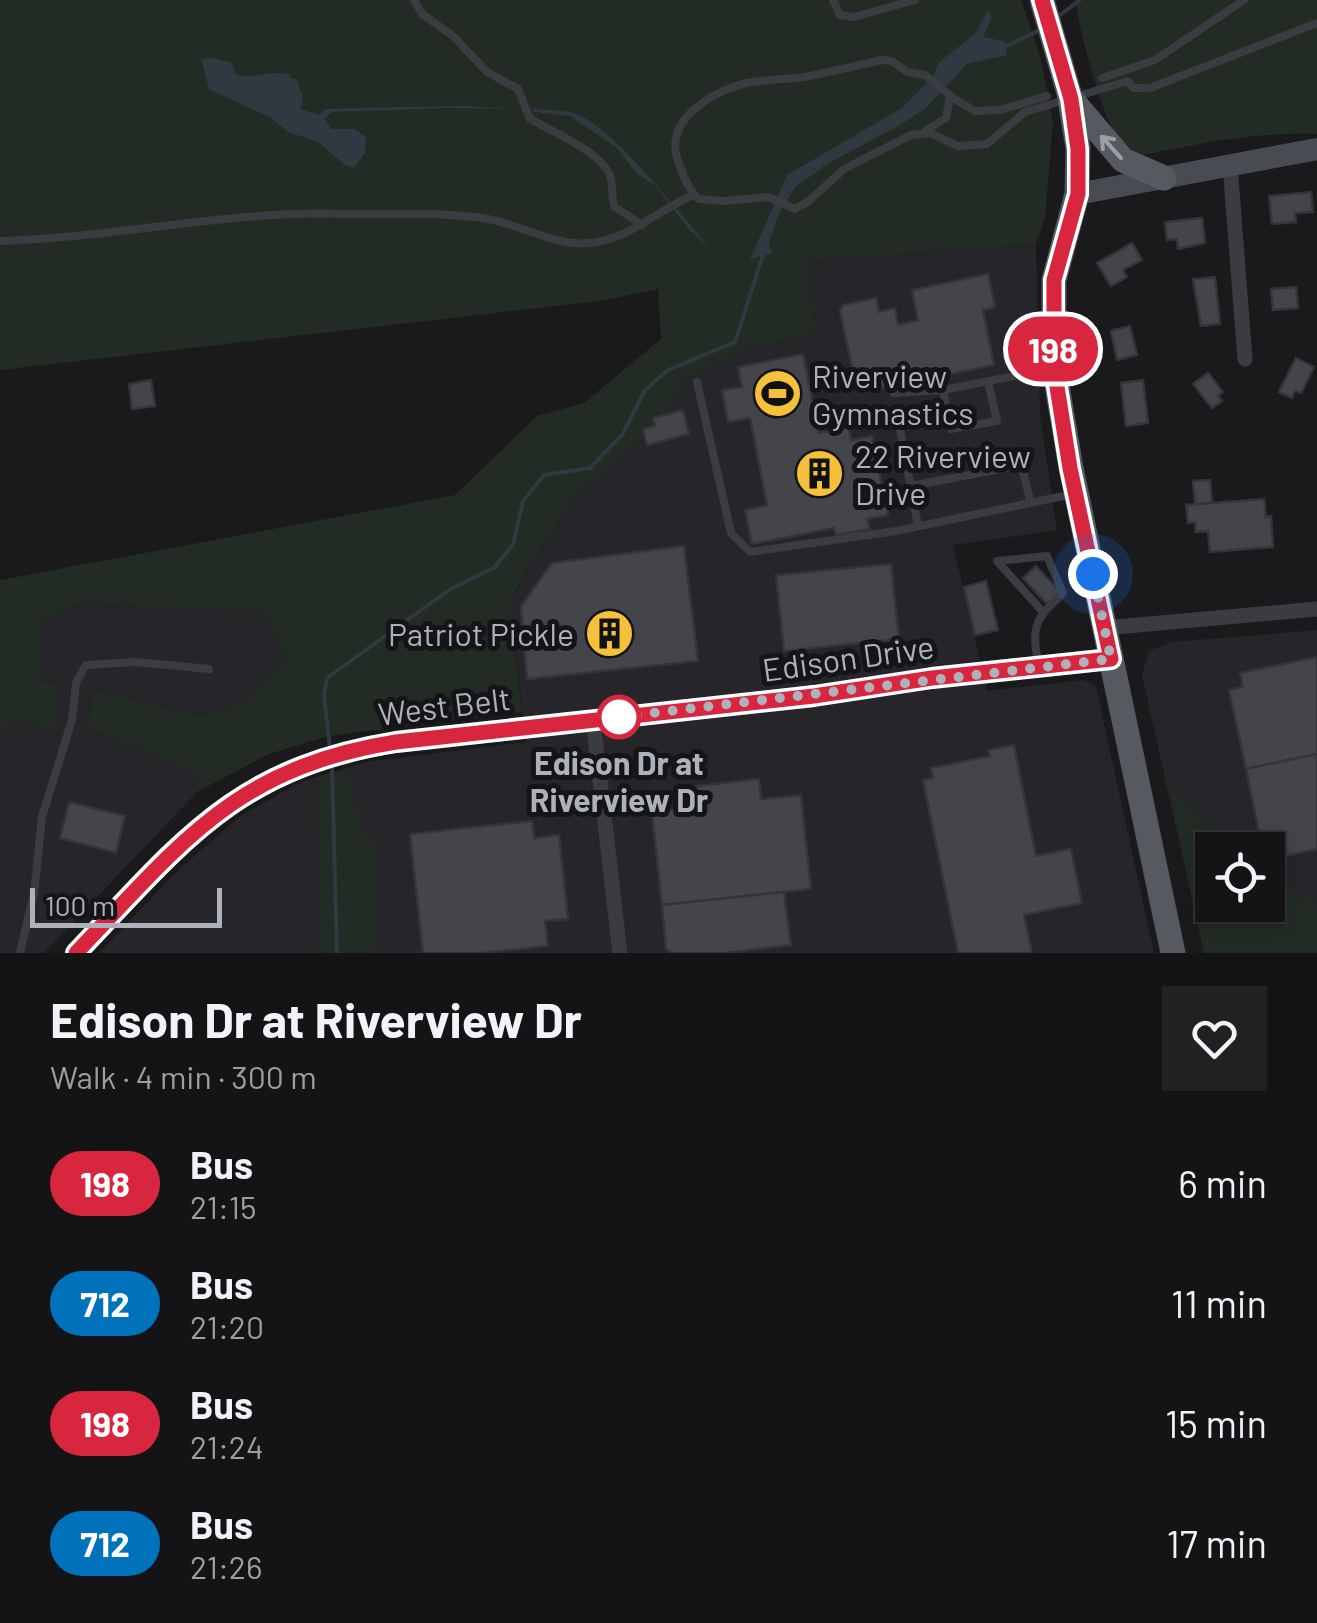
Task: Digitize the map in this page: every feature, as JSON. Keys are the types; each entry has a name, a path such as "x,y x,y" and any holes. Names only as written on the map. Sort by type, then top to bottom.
{"main road":[{"path":"1042,0 1062,96 1078,149 1078,194 1054,280 1054,368 1076,494 1173,953"},
{"path":"1062,96 1123,160 1164,178"},
{"path":"1078,194 1317,150"},
{"name":"Edison Drive","path":"593,720 1111,659"},
{"name":"West Belt","path":"76,953 177,846 212,816 250,790 314,760 347,750 593,720"}],"street":[{"path":"1230,165 1245,359"},
{"path":"1104,628 1317,610"},
{"path":"593,720 620,953"}],"lane":[{"path":"414,0 422,14 453,36 487,72 518,89 530,119 558,132 604,168 611,178 612,204 620,214 642,225"},
{"path":"832,0 840,15 854,18 915,0"},
{"path":"948,94 946,118 858,161 802,207 786,207 768,198 710,202 694,195 674,144 676,131 690,114 724,92 747,83 777,82 885,60 911,74 924,76 975,110 1018,111 1127,76 1180,46 1244,0"},
{"path":"1127,76 1133,88 1150,88 1317,22"},
{"path":"1102,78 1127,76"},
{"path":"924,132 958,146 976,146 996,139 1018,111 1062,96"},
{"path":"0,241 310,214 474,217 579,244 613,238 694,195"},
{"path":"894,393 943,390 1054,368"},
{"path":"697,382 730,533 750,552 896,532 1076,494"},
{"path":"943,390 951,429 997,421 988,382"},
{"path":"898,419 918,526"},
{"path":"911,486 1021,465 1031,503"},
{"path":"1038,666 1032,631 1043,612 1063,593 1047,556 997,561 1043,612"},
{"path":"20,953 34,893 42,816 72,720 76,683 86,665 136,662 208,669"}],"shaded area":[{"path":"0,0 1021,0 1040,56 1053,123 1045,218 1036,244 810,261 815,334 749,348 683,379 666,420 575,497 510,599 522,712 328,736 269,754 197,792 199,775 89,728 92,689 200,716 245,703 286,656 264,613 85,603 41,619 40,680 59,684 54,728 8,721 0,732 0,580 455,495 537,416 584,403 661,339 658,289 600,301 0,370"},
{"path":"1076,0 1317,0 1317,134 1251,137 1143,155 1122,143 1108,118"},
{"path":"988,10 992,17 983,37 1004,41 1007,55 967,64 926,108 801,178 780,211 769,242 772,253 750,259 787,175 902,108 934,75 939,62 975,34"},
{"path":"201,59 232,63 236,74 243,76 289,74 296,79 303,96 301,109 319,115 326,109 350,108 520,109 332,112 324,119 332,129 355,129 366,137 365,153 354,168 318,142 288,132 271,118 209,89"},
{"path":"531,109 570,112 607,134 628,154 720,258 688,228 655,185 636,173 617,148 570,116"},
{"path":"1036,244 1040,415 1057,530 953,545 987,691 1084,680 1096,687 1154,953 99,953 171,877 240,816 301,782 366,762 526,742 510,600 575,497 666,420 683,379 749,348 815,334 809,261"},
{"path":"85,603 264,612 286,656 246,703 200,716 92,689 89,728 200,775 197,792 44,953 0,953 0,732 7,721 53,727 58,683 40,680 40,619"},
{"path":"1317,630 1317,953 1204,953 1197,922 1285,922 1285,832 1195,832 1195,913 1142,675 1149,651 1172,642"},
{"path":"348,768 362,833 373,835 375,953 318,953 317,777"},
{"path":"1169,787 1220,832 1195,832 1195,910"},
{"path":"1285,887 1298,897 1317,900 1317,953 1204,953 1197,922 1285,922"}],"building":[{"path":"1311,192 1313,212 1295,213 1296,222 1272,224 1269,196"},
{"path":"1202,218 1205,243 1178,249 1177,239 1167,240 1165,222"},
{"path":"1132,243 1142,260 1123,270 1127,277 1111,286 1097,263"},
{"path":"988,274 995,307 983,310 994,365 866,391 864,380 855,382 840,311 843,305 876,298 879,312 895,308 898,325 918,320 912,290"},
{"path":"1215,277 1220,324 1201,326 1193,279"},
{"path":"1296,287 1298,308 1273,310 1271,289"},
{"path":"1130,326 1137,355 1117,360 1111,331"},
{"name":"22 Riverview Drive","path":"803,354 819,433 849,427 851,440 872,436 888,515 867,519 870,529 836,535 834,528 752,544 745,510 767,505 750,418 728,422 722,390 742,387 738,367"},
{"path":"1296,358 1314,367 1301,393 1295,391 1292,398 1279,392"},
{"path":"1208,373 1223,392 1218,396 1222,401 1212,408 1193,384"},
{"path":"151,380 155,406 132,409 129,384"},
{"path":"1143,380 1148,423 1126,426 1121,383"},
{"path":"683,410 689,434 647,445 643,429 655,426 653,418"},
{"path":"1210,480 1212,503 1195,504 1193,481"},
{"path":"1264,499 1266,517 1271,516 1273,547 1210,552 1208,531 1196,532 1195,522 1188,523 1186,505"},
{"name":"Patriot Pickle","path":"684,546 698,661 527,679 521,606 552,563"},
{"path":"891,564 899,639 784,651 776,575"},
{"path":"1036,566 1060,592 1047,604 1023,578"},
{"path":"986,581 998,630 975,635 964,587"},
{"path":"1317,657 1317,754 1246,769 1229,690 1243,687 1240,673"},
{"path":"1014,745 1036,856 1071,849 1082,903 1024,915 1032,953 958,953 923,780 933,778 931,768 990,756 988,750"},
{"path":"1317,754 1317,849 1285,856 1285,832 1259,832 1246,769"},
{"path":"759,779 761,799 801,795 811,889 662,905 652,812 690,808 688,787"},
{"path":"69,802 125,816 116,853 60,838"},
{"path":"532,821 534,838 559,835 568,919 545,921 548,946 483,953 423,953 410,834"},
{"path":"784,892 791,945 726,953 671,953 666,949 662,905"}],"waterway":[{"path":"1056,18 1080,0"},
{"path":"1004,47 1040,30"},
{"path":"795,185 820,167"},
{"path":"330,749 324,695 327,678 449,590 494,568 513,545 523,501 544,475 590,468 622,435 645,390 668,370 735,342 764,252"},
{"path":"332,768 337,953"}],"bus line":[{"name":"198","path":"76,953 177,846 230,802 293,768 347,750 1111,659 1070,468 1054,368 1054,280 1078,194 1078,149 1071,99 1042,0"}],"place":[{"name":"Riverview Gymnastics","path":"777,393"},
{"name":"22 Riverview Drive","path":"820,473"},
{"name":"Patriot Pickle","path":"609,633"},
{"name":"Edison Dr at Riverview Dr","path":"619,717"}],"route":[{"path":"619,717 1111,659 1093,574"}]}
